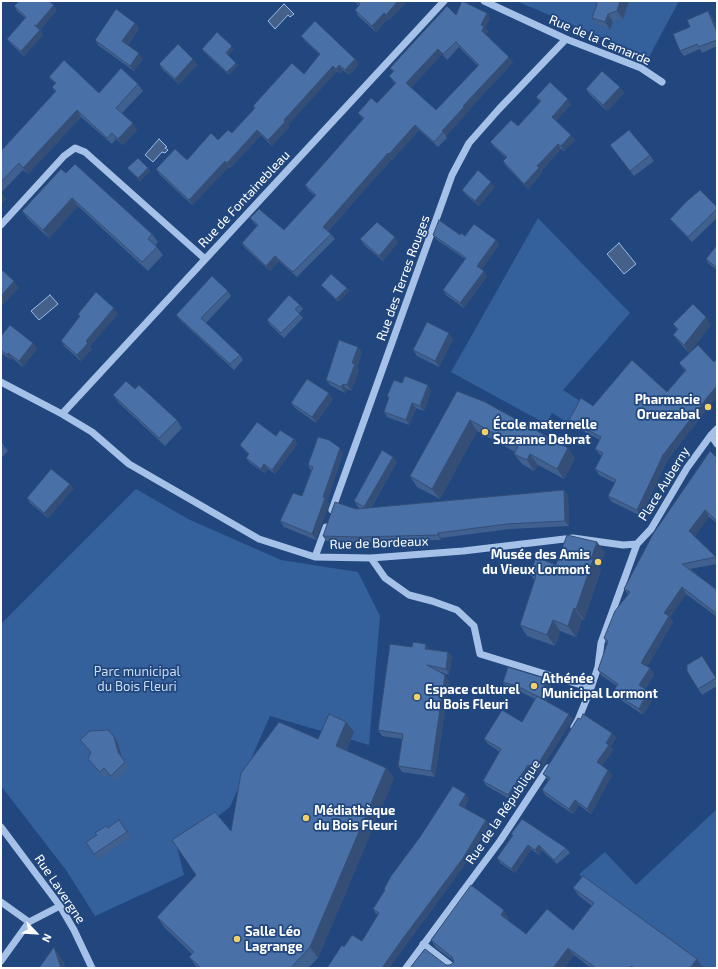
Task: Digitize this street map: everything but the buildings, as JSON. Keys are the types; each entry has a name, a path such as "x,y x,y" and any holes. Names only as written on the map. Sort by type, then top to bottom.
{"street":[{"name":"Rue de Fontainebleau","path":"62,414 444,1"},
{"name":"Rue de la Camarde","path":"484,1 566,39 641,68 662,82"},
{"name":"Rue des Terres Rouges","path":"315,557 452,175 469,143 566,39"},
{"path":"1,225 64,156 75,148 85,152 205,259"},
{"name":"Rue de Bordeaux","path":"1,382 62,414 92,432 129,464 259,539 315,557 371,558 463,551 573,538 623,545 637,544"},
{"name":"Place Auberny","path":"637,544 651,528 686,468 717,429"},
{"path":"711,435 717,444"},
{"path":"571,732 578,720 591,688 598,667 602,643 637,544"},
{"path":"371,558 385,578 409,596 432,601 458,610 474,626 480,654 591,688"},
{"name":"Rue de la République","path":"406,968 500,841 552,763"},
{"name":"Rue Lavergne","path":"1,827 60,906 74,930 92,968"},
{"path":"1,902 29,922"},
{"path":"1,961 29,922 60,906"},
{"path":"423,944 454,968"}],"green space":[{"path":"516,1 679,1 649,57"},
{"path":"538,218 630,313 563,390 585,404 572,425 552,413 546,424 451,372"},
{"name":"Parc municipal du Bois Fleuri","path":"136,489 188,519 281,560 358,572 380,616 369,745 270,716 230,807 177,847 184,875 95,916 66,870 1,786 1,624"},
{"path":"717,809 717,968 704,968 588,883 579,874 605,852 636,885"}],"shaded area":[{"path":"284,4 294,14 290,17 288,15 275,29 268,21"},
{"path":"159,139 168,150 165,153 162,152 153,162 145,155"},
{"path":"619,243 636,264 624,274 607,254"},
{"path":"50,295 58,304 39,320 31,311"}],"place":[{"name":"Pharmacie Oruezabal","path":"708,407"},
{"name":"École maternelle Suzanne Debrat","path":"485,432"},
{"name":"Musée des Amis du Vieux Lormont","path":"598,562"},
{"name":"Athénée Municipal Lormont","path":"534,686"},
{"name":"Espace culturel du Bois Fleuri","path":"417,697"},
{"name":"Médiathèque du Bois Fleuri","path":"306,818"},
{"name":"Salle Léo Lagrange","path":"237,939"}]}
